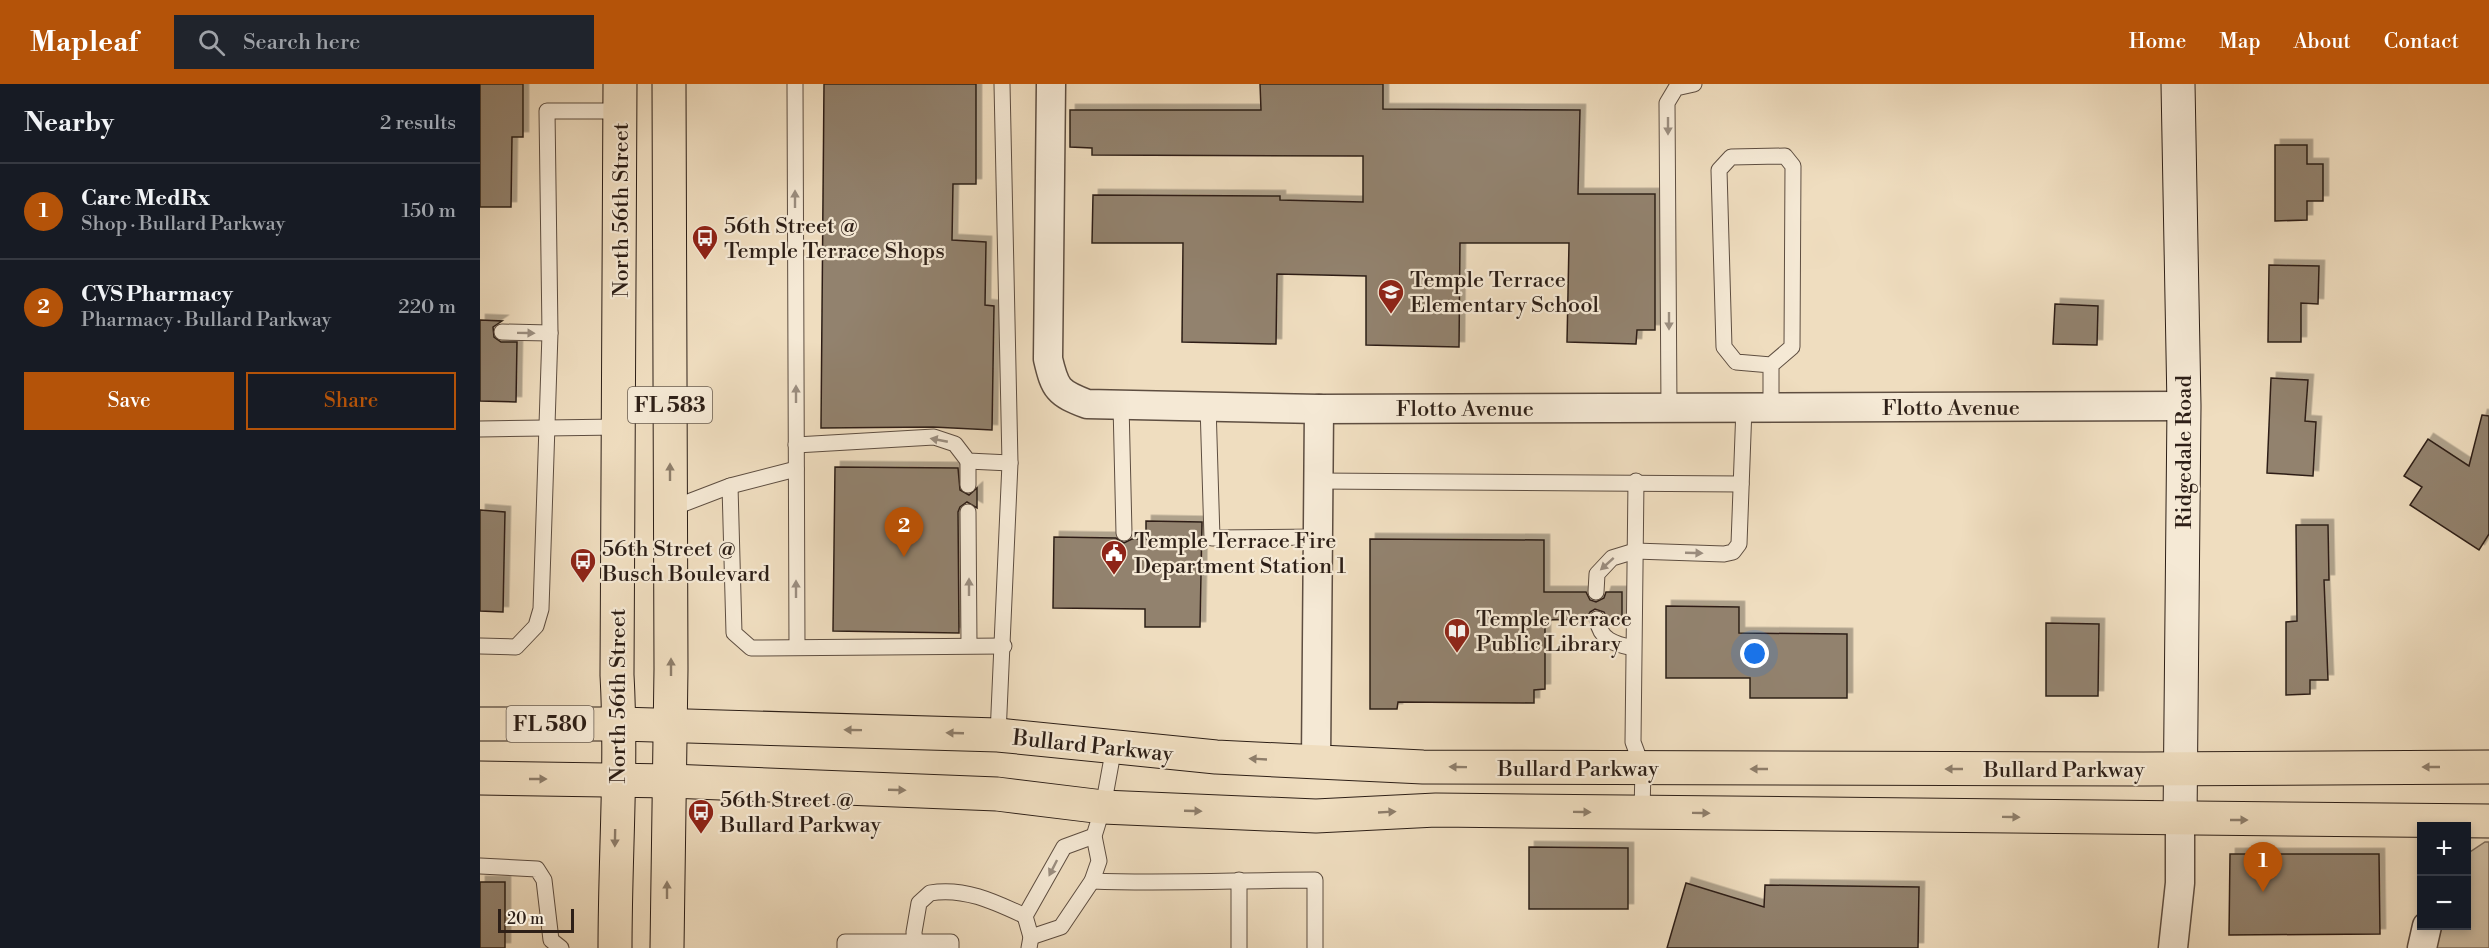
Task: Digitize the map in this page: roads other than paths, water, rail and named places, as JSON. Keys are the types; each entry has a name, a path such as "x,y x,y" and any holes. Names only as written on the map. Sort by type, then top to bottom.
{"main road":[{"path":"647,84 650,218 669,256"},
{"name":"FL 583","path":"667,948 670,781 669,84"},
{"name":"North 56th Street","path":"615,948 620,724 620,97"},
{"name":"FL 580","path":"480,724 669,726"},
{"name":"Bullard Parkway","path":"669,726 998,735 1216,757 1423,767 2181,769 2487,764"},
{"name":"Bullard Parkway","path":"480,778 670,781 997,794 1099,822 1436,810 2417,823"},
{"name":"Bullard Parkway","path":"2471,822 2489,821"}],"street":[{"name":"Flotto Avenue","path":"1051,84 1048,359 1053,380 1062,394 1087,404 1319,409 2184,406"},
{"name":"Ridgedale Road","path":"2178,84 2184,406 2180,820"},
{"path":"1316,762 1319,409"},
{"path":"2173,948 2179,894 2180,820"},
{"path":"2422,948 2426,930"}],"lane":[{"path":"795,84 797,647"},
{"path":"998,735 1004,646 1010,463 1002,84"},
{"path":"1669,408 1668,103 1677,88 1694,84"},
{"path":"480,646 516,647 536,626 541,609 545,429 550,333 547,111 620,97"},
{"path":"1596,592 1597,574 1612,558 1635,551 1724,554 1733,552 1740,544 1741,484 1757,407 1771,365 1792,347 1793,166 1785,156 1731,157 1719,170 1724,347 1736,362 1771,365"},
{"path":"502,332 550,333"},
{"path":"1121,405 1124,533"},
{"path":"1208,405 1212,538 1318,537"},
{"path":"480,429 619,427"},
{"path":"796,445 934,437 955,444 968,461 968,485"},
{"path":"968,461 1010,463"},
{"path":"670,509 730,486 796,469"},
{"path":"1318,481 1636,481 1741,484"},
{"path":"1636,481 1633,742 1643,769 1642,812"},
{"path":"730,486 734,633 751,648 1004,646"},
{"path":"968,512 969,645"},
{"path":"1597,619 1599,632 1606,639 1633,648"},
{"path":"1099,822 1064,847 1025,916 1030,942 1061,927 1092,881 1099,861 1099,822 1114,747"},
{"path":"480,866 537,869 544,880 551,940 561,948"},
{"path":"1239,880 1239,948"},
{"path":"1092,881 1150,883 1315,880 1315,948"},
{"path":"915,945 919,903 930,893 964,893 993,901 1025,916"},
{"path":"845,948 845,942 915,945 951,942 951,948"}],"place":[{"name":"56th Street @ Temple Terrace Shops","path":"705,261"},
{"name":"Temple Terrace Elementary School","path":"1391,315"},
{"name":"CVS Pharmacy","path":"904,557"},
{"name":"Temple Terrace Fire Department Station 1","path":"1114,576"},
{"name":"56th Street @ Busch Boulevard","path":"583,584"},
{"name":"Temple Terrace Public Library","path":"1457,654"},
{"name":"56th Street @ Bullard Parkway","path":"701,835"},
{"name":"Care MedRx","path":"2263,892"}]}
